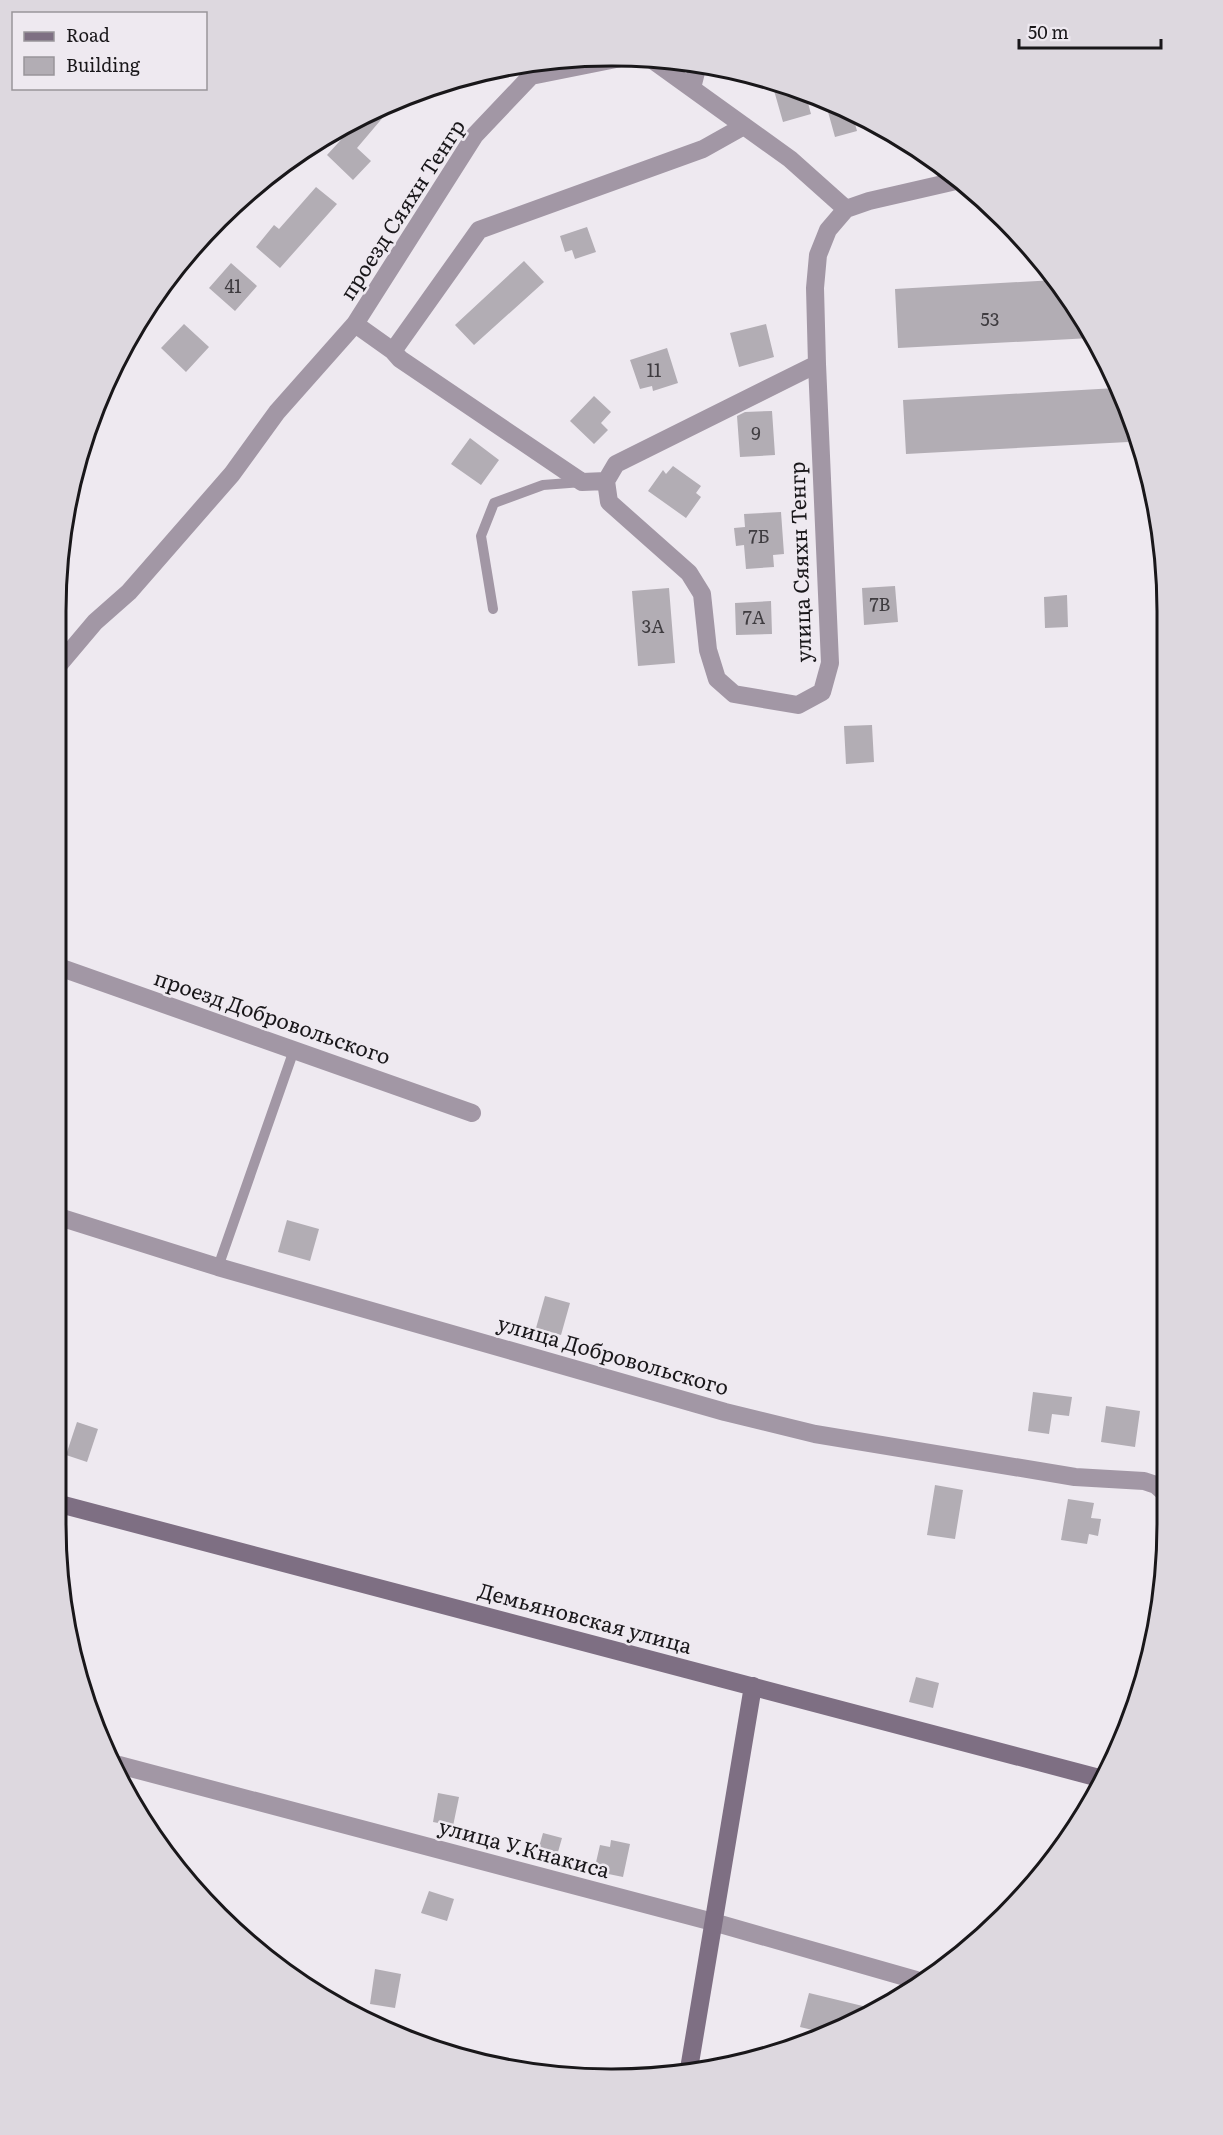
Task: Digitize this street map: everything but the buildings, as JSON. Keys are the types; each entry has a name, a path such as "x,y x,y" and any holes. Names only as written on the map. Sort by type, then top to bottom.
{"street":[{"path":"665,69 790,159 846,209 869,201 949,183"},
{"path":"692,88 696,73"},
{"name":"проезд Сяяхн Тенгр","path":"66,656 95,622 129,592 225,483 277,412 355,324 475,135 522,74"},
{"path":"393,351 478,230 703,149 744,126"},
{"name":"улица Сяяхн Тенгр","path":"606,481 609,502 688,573 702,594 708,650 717,679 734,694 798,705 822,692 830,663 815,288 818,255 828,230 846,209"},
{"path":"355,324 393,351 400,359 582,482 606,481 616,464 817,364"},
{"name":"проезд Добровольского","path":"66,970 472,1113"},
{"name":"улица Добровольского","path":"66,1219 218,1267 702,1405 815,1434 1075,1477 1144,1481 1157,1486"},
{"name":"Демьяновская улица","path":"66,1506 1095,1777"},
{"path":"690,2063 753,1686"},
{"name":"улица У.Кнакиса","path":"123,1766 713,1922 912,1979"}],"lane":[{"path":"493,609 481,536 494,503 543,486 582,482"},
{"path":"218,1267 294,1050"}]}
